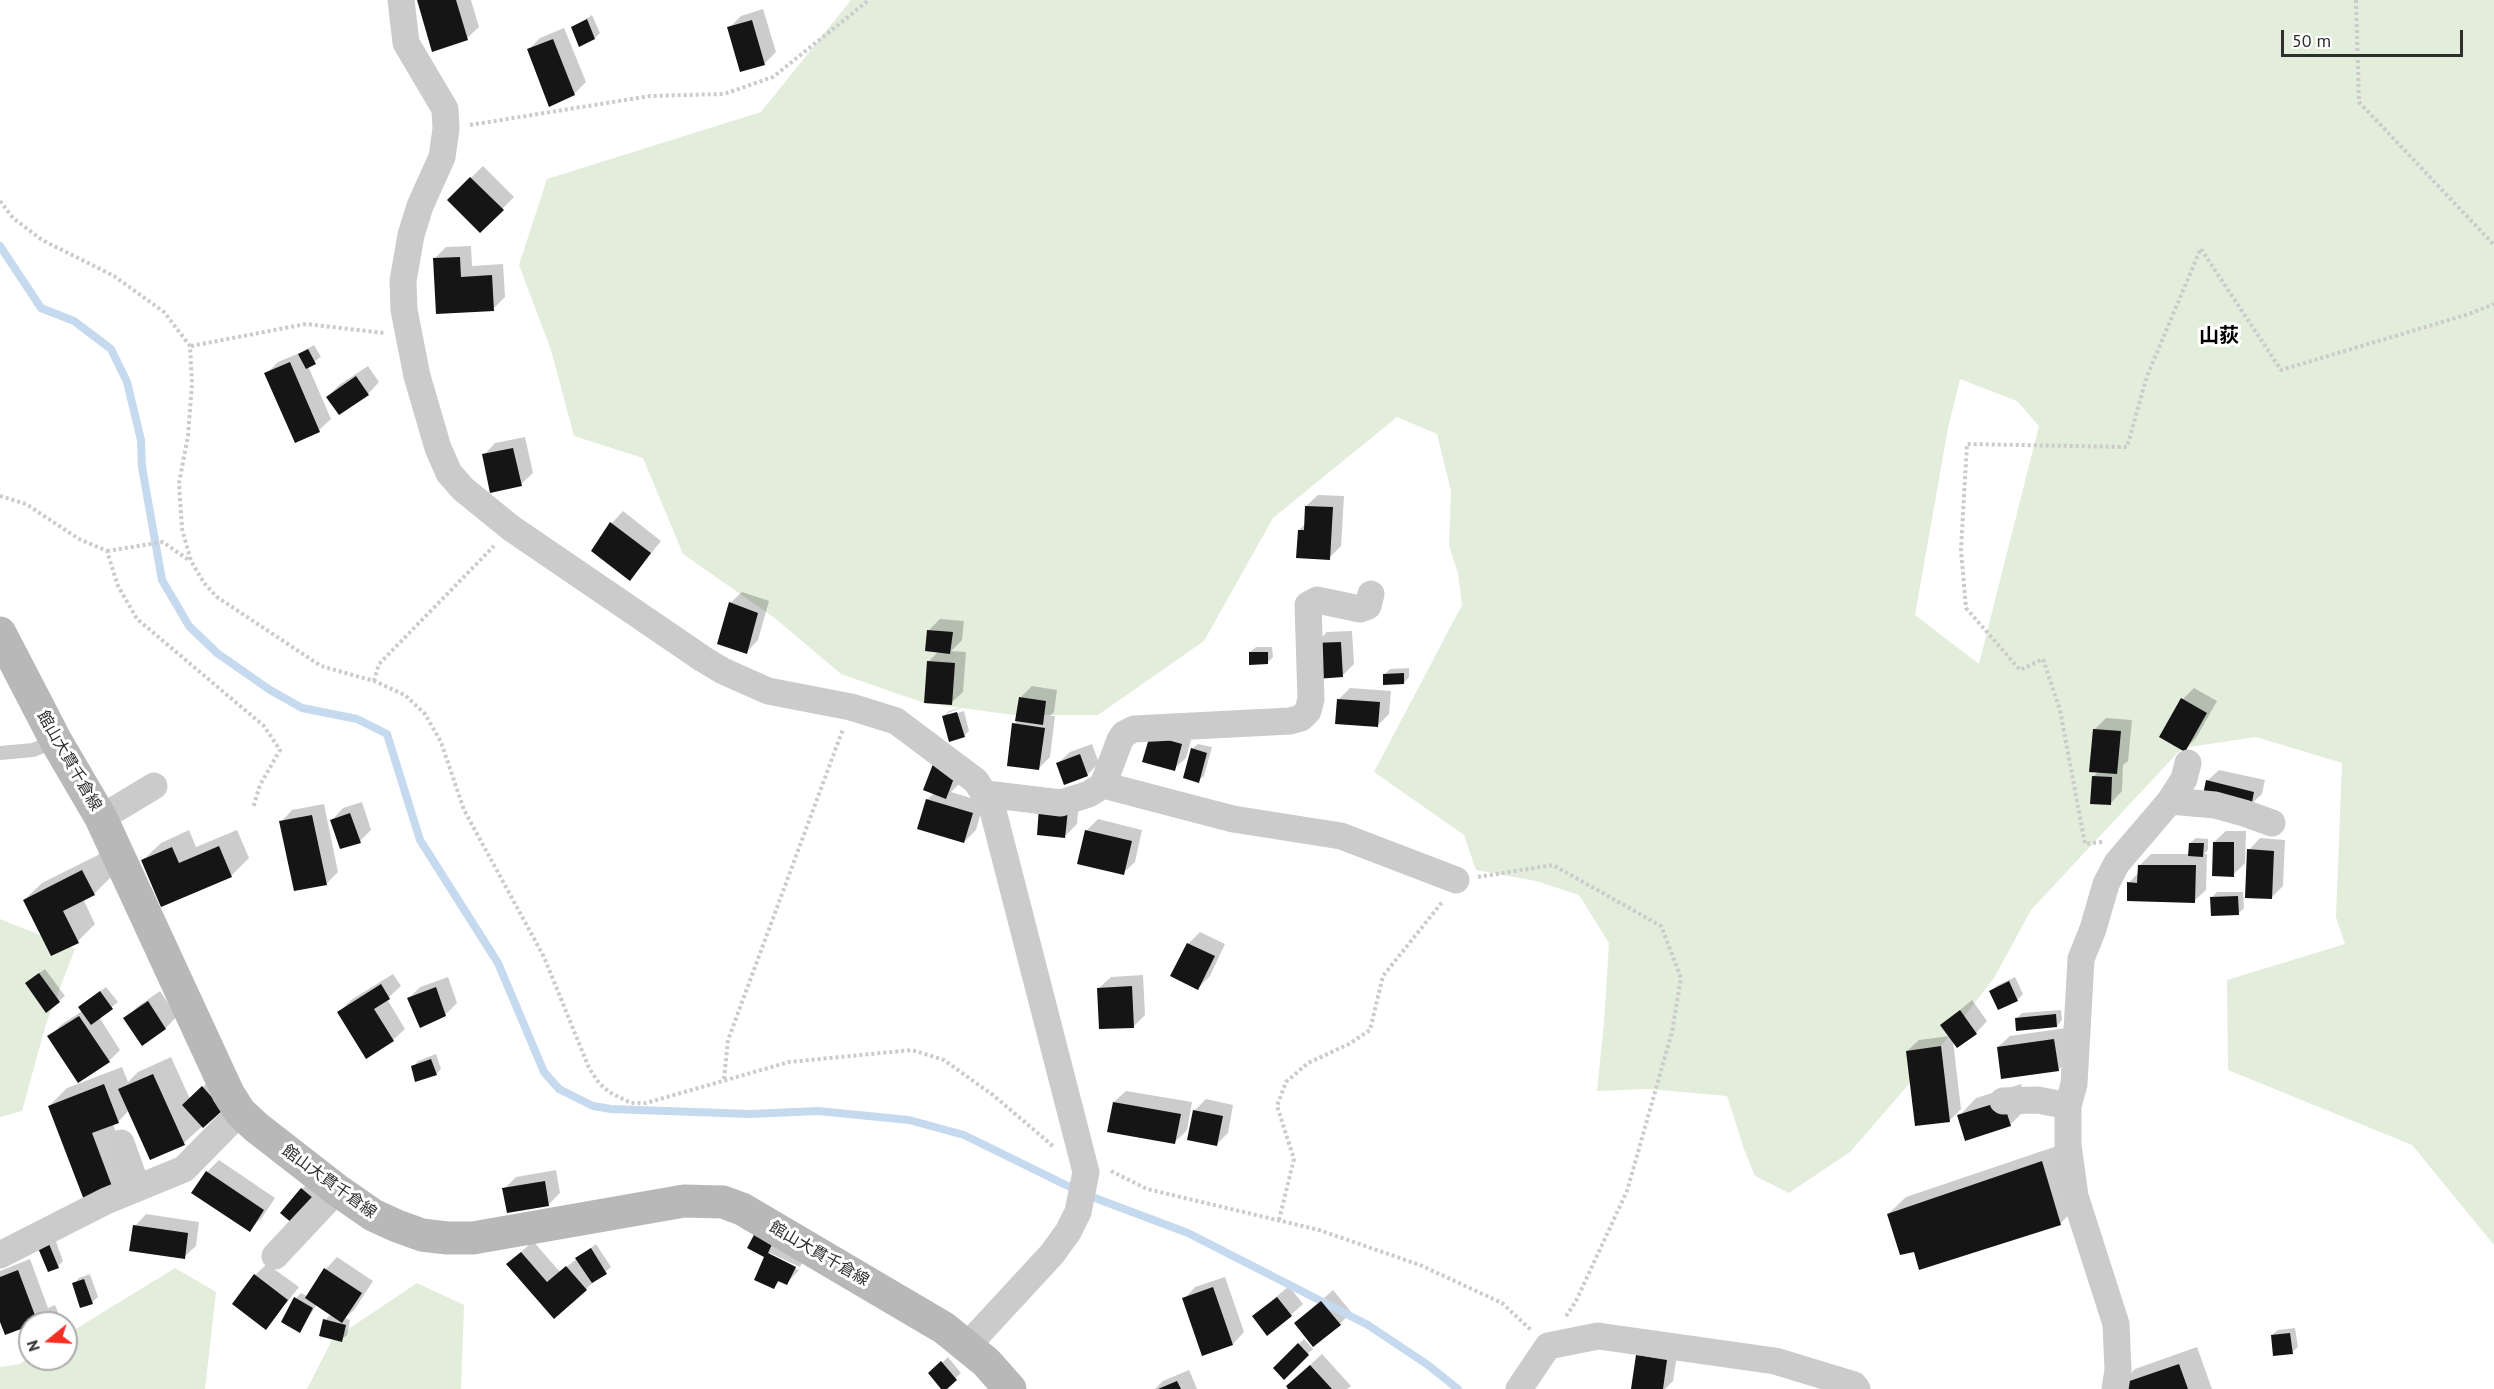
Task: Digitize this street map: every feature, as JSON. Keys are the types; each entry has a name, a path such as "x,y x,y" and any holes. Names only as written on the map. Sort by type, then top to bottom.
{"main road":[{"name":"館山大貫千倉線","path":"0,633 56,741 101,818 228,1093 240,1112 337,1190 373,1215 397,1226 422,1235 447,1238 473,1238 684,1201 723,1202 742,1209 944,1328 986,1362 1010,1389"}],"street":[{"path":"401,0 406,43 445,109 446,129 442,157 420,206 411,235 403,281 404,310 420,386 438,448 449,473 463,489 511,528 723,671 768,691 851,707 896,721 970,776 986,794 992,807 1086,1172 1078,1212 1068,1232 1052,1254 967,1346"},
{"path":"986,794 1061,803 1089,794 1103,785 1120,740 1124,734 1134,729 1290,721 1301,718 1308,711 1311,699 1308,605 1317,600 1360,609 1368,606 1371,594"},
{"path":"2115,1389 2118,1370 2116,1324 2075,1196 2068,1146 2068,1106 2074,1084 2081,959 2093,929 2106,884 2117,863 2170,801 2184,778 2188,763"},
{"path":"1103,785 1233,819 1341,836 1456,880"},
{"path":"101,818 154,786"},
{"path":"2170,801 2215,805 2272,823"},
{"path":"2003,1101 2038,1100 2068,1106"},
{"path":"0,1255 106,1201 184,1169 240,1112"},
{"path":"121,1143 137,1188"},
{"path":"275,1256 337,1190"},
{"path":"1519,1389 1548,1346 1598,1336 1774,1361 1854,1385 1857,1389"}],"lane":[{"path":"0,753 33,750 56,741"}],"path":[{"path":"446,129 650,96 724,94 773,77 869,0"},
{"path":"2356,0 2359,102 2494,245"},
{"path":"0,201 13,218 42,240 114,276 164,312 190,346 192,384 188,436 179,483 182,529 191,561 204,583 217,597 321,666 374,681 405,695 425,714 441,742 464,810 544,957 589,1068 599,1083 609,1092 631,1103 646,1103 789,1062 912,1050 944,1060 993,1095 1086,1172 1102,1167 1147,1189 1319,1230 1420,1265 1502,1303 1548,1346 1576,1301 1627,1191 1672,1032 1681,978 1661,926 1553,866 1456,880 1442,904 1383,976 1370,1030 1349,1044 1308,1063 1286,1082 1277,1106 1294,1159 1279,1220"},
{"path":"2138,839 2114,844 2102,842 2085,844 2060,710 2043,659 2020,670 1966,608 1961,550 1967,444 2127,447 2147,376 2201,248 2281,370 2469,314 2494,304"},
{"path":"190,346 306,324 409,335"},
{"path":"0,495 26,504 80,539 107,551 163,542 191,561"},
{"path":"374,681 379,664 511,528"},
{"path":"107,551 118,586 137,619 264,726 280,750 260,785 253,808"},
{"path":"724,1079 728,1040 851,707"}],"green space":[{"path":"851,0 2494,0 2494,1245 2412,1145 2228,1070 2227,980 2345,944 2336,917 2342,763 2256,737 2182,748 2031,910 1994,978 1935,1054 1850,1152 1789,1193 1755,1176 1727,1096 1648,1089 1597,1091 1609,943 1579,895 1536,881 1476,870 1464,835 1374,772 1462,605 1458,573 1449,546 1451,491 1437,434 1397,417 1273,518 1204,641 1098,715 1014,715 924,703 841,674 776,619 683,554 643,458 574,436 551,350 519,265 547,179 761,112","holes":["1960,379 2017,401 2039,426 1979,664 1915,615 1948,428"]},
{"path":"0,919 75,949 46,1024 22,1111 0,1117"},
{"path":"175,1268 216,1292 205,1389 0,1389 0,1367 18,1364 18,1371 78,1371 78,1328"},
{"path":"417,1283 464,1305 461,1389 307,1389 332,1340"}],"building":[{"path":"417,0 456,0 468,40 432,52"},
{"path":"587,19 595,39 579,47 571,27"},
{"path":"752,20 765,65 740,72 727,27"},
{"path":"553,39 575,95 549,107 527,49"},
{"path":"470,177 504,210 480,233 447,200"},
{"path":"460,257 461,277 492,275 494,311 436,314 433,258"},
{"path":"308,349 316,364 306,369 298,354"},
{"path":"290,362 320,432 295,443 264,373"},
{"path":"356,376 369,395 339,415 326,397"},
{"path":"513,448 522,486 490,493 482,454"},
{"path":"1305,506 1333,507 1330,560 1296,558 1298,530 1304,530"},
{"path":"610,522 651,553 630,581 591,551"},
{"path":"729,602 758,613 747,654 717,644"},
{"path":"927,630 953,632 950,654 925,651"},
{"path":"1341,642 1343,677 1316,679 1313,643"},
{"path":"1249,652 1268,652 1268,664 1249,665"},
{"path":"927,661 955,663 952,705 924,703"},
{"path":"1404,673 1404,684 1383,685 1383,674"},
{"path":"1019,697 1046,701 1043,725 1015,721"},
{"path":"2181,698 2207,713 2185,752 2159,737"},
{"path":"1337,699 1380,702 1378,727 1335,724"},
{"path":"957,712 965,737 949,742 942,716"},
{"path":"1012,723 1045,728 1039,770 1007,766"},
{"path":"2093,729 2121,731 2117,774 2089,772"},
{"path":"1150,735 1182,744 1175,771 1142,762"},
{"path":"1191,748 1207,753 1199,783 1183,778"},
{"path":"1080,754 1088,776 1064,785 1056,763"},
{"path":"933,764 956,773 946,799 923,790"},
{"path":"2092,776 2112,777 2111,805 2090,804"},
{"path":"2206,780 2254,792 2251,807 2203,795"},
{"path":"926,799 973,813 964,843 917,829"},
{"path":"1039,807 1068,810 1065,838 1037,835"},
{"path":"350,813 361,843 340,849 330,820"},
{"path":"312,815 327,885 294,891 279,821"},
{"path":"1085,830 1132,841 1124,875 1077,864"},
{"path":"2213,842 2234,842 2234,877 2212,876"},
{"path":"2189,843 2204,843 2203,857 2188,856"},
{"path":"219,846 232,877 161,907 141,860 172,847 179,863"},
{"path":"2247,849 2274,851 2272,899 2245,898"},
{"path":"2138,865 2196,865 2195,903 2127,901 2127,882 2137,883"},
{"path":"82,870 95,895 63,911 79,943 51,956 23,900"},
{"path":"2238,896 2239,915 2211,916 2210,897"},
{"path":"1187,943 1215,956 1198,990 1170,976"},
{"path":"39,973 60,1002 46,1013 25,983"},
{"path":"2009,981 2018,1001 1998,1010 1989,991"},
{"path":"381,984 390,999 374,1009 394,1041 366,1059 337,1012"},
{"path":"1132,986 1134,1028 1099,1029 1097,988"},
{"path":"436,987 446,1016 420,1028 407,998"},
{"path":"100,991 113,1009 91,1025 78,1007"},
{"path":"148,1001 166,1029 142,1046 123,1018"},
{"path":"1960,1010 1977,1034 1957,1048 1940,1025"},
{"path":"2056,1014 2057,1027 2016,1031 2015,1018"},
{"path":"79,1016 110,1062 78,1083 47,1036"},
{"path":"2054,1039 2059,1071 2001,1079 1997,1047"},
{"path":"1941,1046 1950,1122 1915,1126 1906,1051"},
{"path":"431,1059 437,1075 415,1082 411,1066"},
{"path":"153,1074 185,1145 150,1160 118,1089"},
{"path":"104,1084 119,1123 92,1133 113,1189 84,1200 48,1106"},
{"path":"202,1086 223,1110 203,1128 182,1105"},
{"path":"2003,1101 2011,1126 1965,1141 1957,1115"},
{"path":"1113,1102 1181,1114 1175,1144 1107,1132"},
{"path":"1193,1110 1223,1116 1217,1146 1187,1140"},
{"path":"2042,1161 2061,1225 1919,1270 1914,1252 1900,1255 1887,1214"},
{"path":"206,1171 264,1210 250,1232 191,1193"},
{"path":"545,1181 549,1206 507,1213 502,1188"},
{"path":"301,1188 320,1204 299,1229 280,1213"},
{"path":"133,1225 188,1233 185,1259 129,1251"},
{"path":"755,1233 773,1242 768,1253 796,1267 787,1285 778,1281 774,1289 754,1280 764,1257 747,1248"},
{"path":"49,1244 59,1268 48,1272 38,1248"},
{"path":"591,1248 607,1274 592,1283 575,1258"},
{"path":"521,1252 547,1282 566,1266 587,1290 554,1319 506,1264"},
{"path":"324,1268 362,1293 342,1323 305,1298"},
{"path":"18,1270 33,1311 18,1311 18,1330 5,1335 0,1322 0,1277"},
{"path":"254,1274 288,1300 266,1330 232,1304"},
{"path":"84,1279 93,1304 80,1308 72,1283"},
{"path":"1213,1287 1233,1345 1202,1356 1182,1298"},
{"path":"294,1297 313,1308 300,1333 281,1322"},
{"path":"1277,1297 1292,1316 1267,1336 1252,1316"},
{"path":"1321,1301 1341,1325 1313,1347 1294,1323"},
{"path":"323,1319 346,1325 342,1342 319,1336"},
{"path":"2290,1333 2293,1354 2273,1356 2271,1335"},
{"path":"1298,1343 1309,1355 1284,1380 1273,1368"},
{"path":"1636,1355 1667,1360 1663,1389 1631,1389"},
{"path":"941,1361 957,1380 947,1389 941,1389 928,1373"},
{"path":"2179,1364 2188,1389 2116,1389 2115,1386"},
{"path":"1310,1365 1332,1389 1288,1389 1286,1386"},
{"path":"1177,1381 1181,1389 1158,1389"}],"waterway":[{"path":"0,246 41,308 74,321 111,349 127,382 141,440 142,467 162,580 189,626 217,653 270,690 302,708 357,719 387,734 420,840 498,963 544,1072 559,1089 593,1106 611,1109 750,1114 818,1111 909,1120 964,1135 1076,1190"},
{"path":"1087,1195 1188,1233 1368,1325 1428,1365 1458,1389"}],"district":[{"name":"山荻","path":"2219,336"}]}
